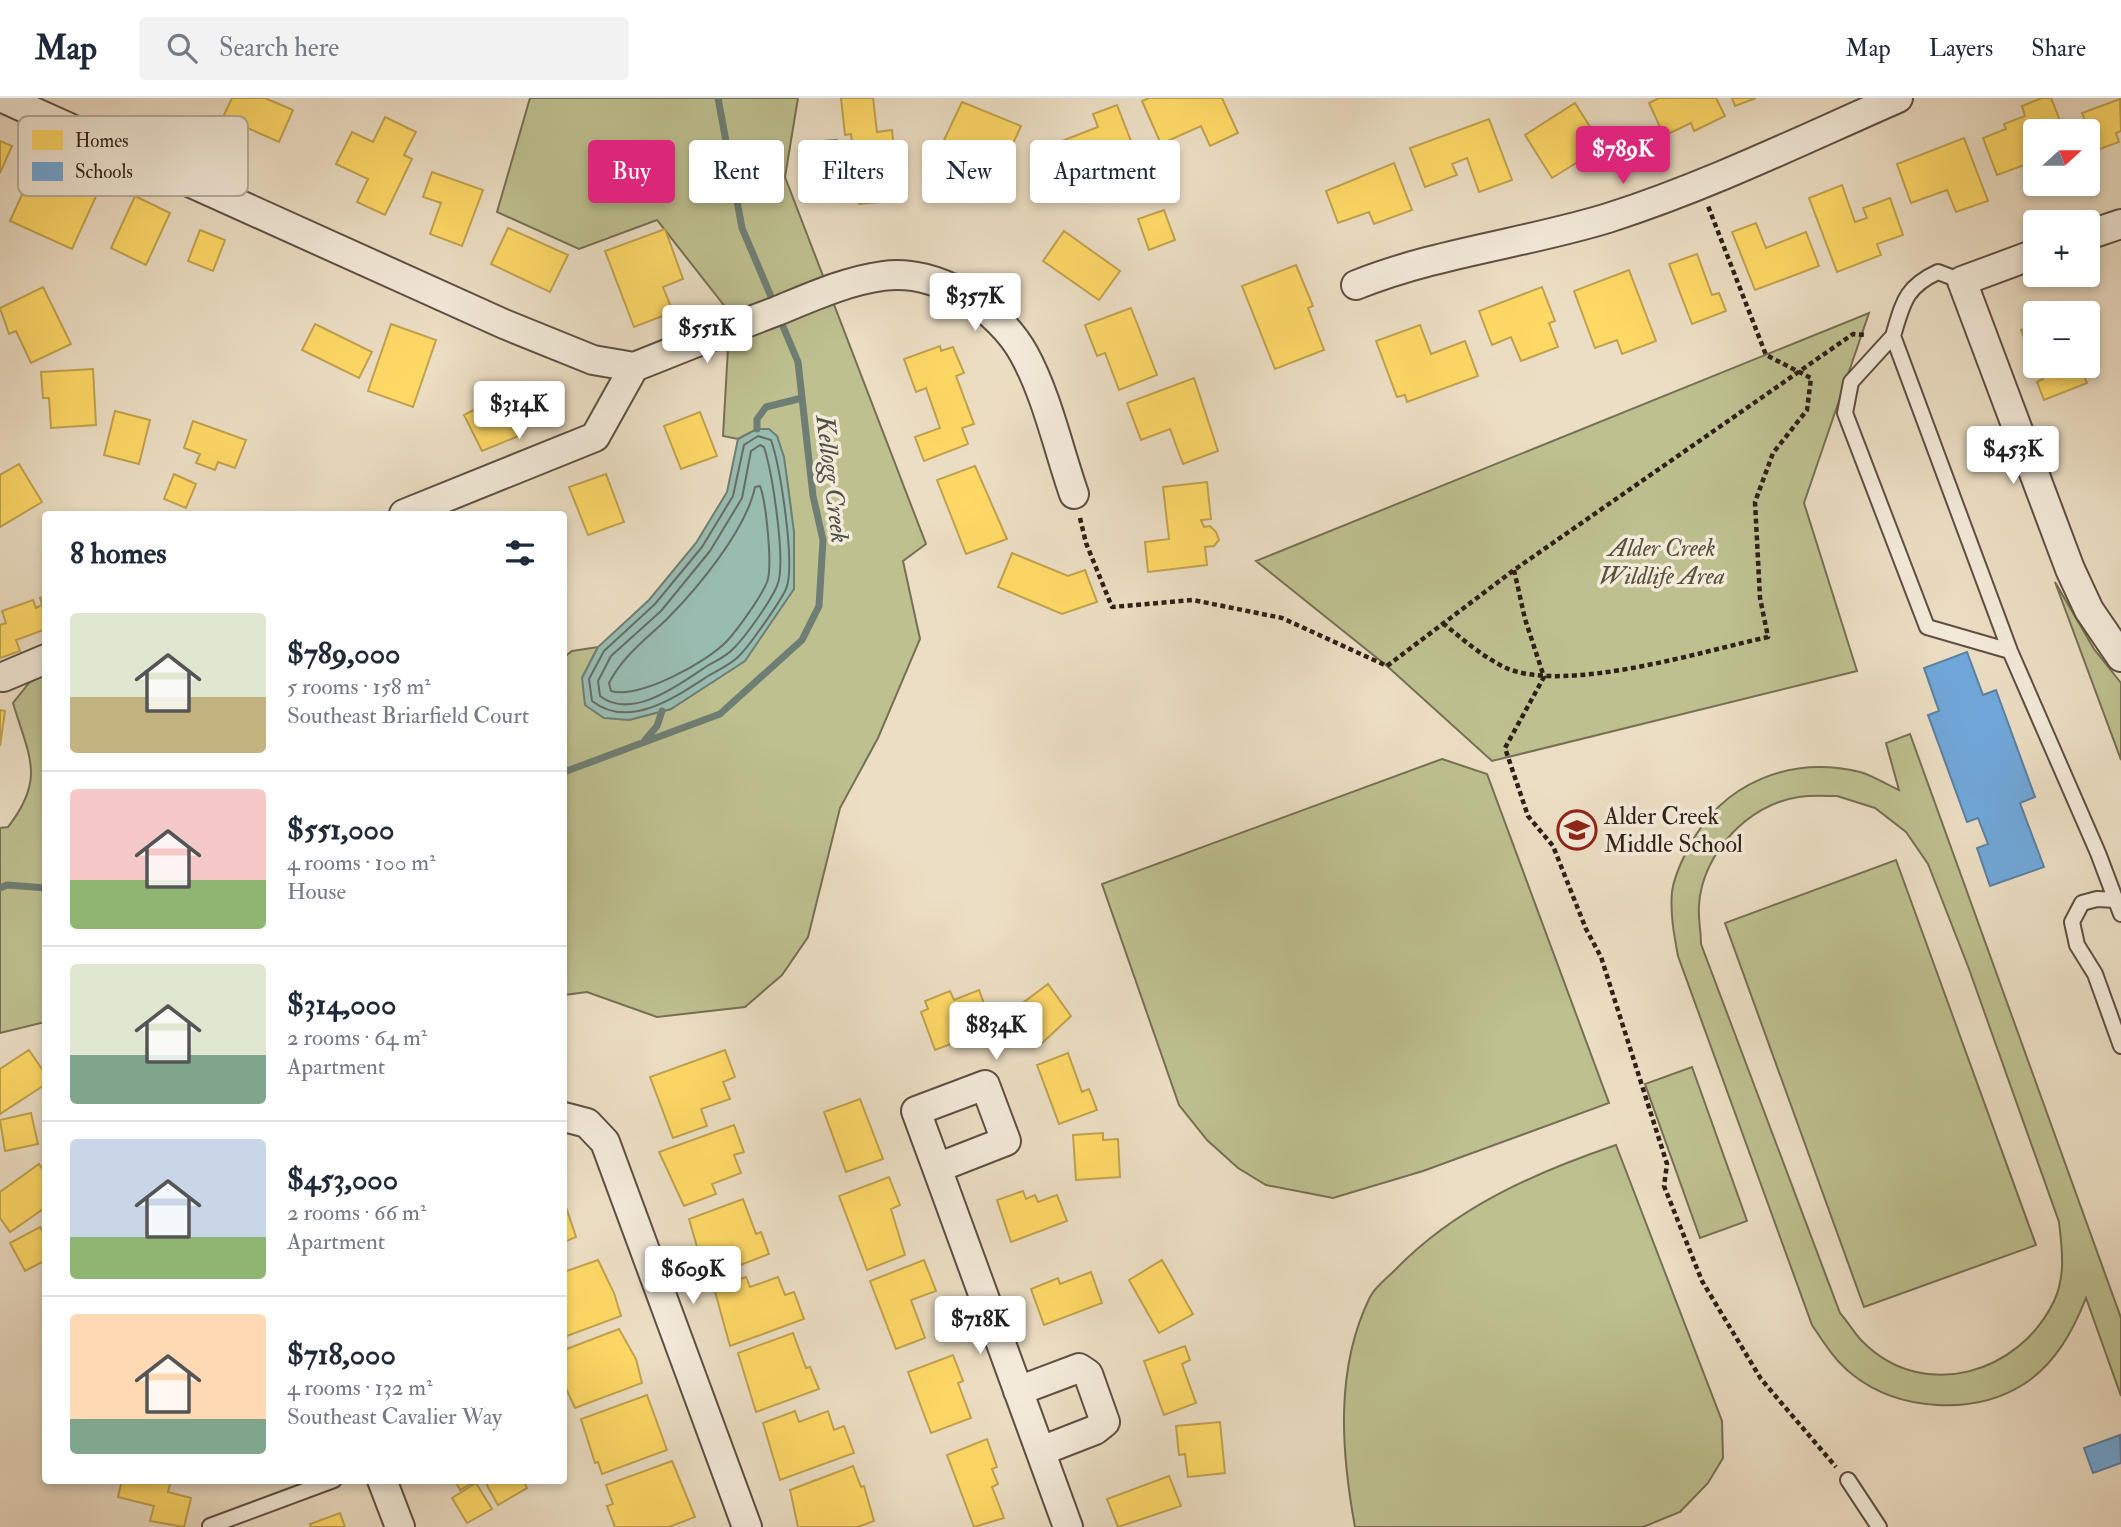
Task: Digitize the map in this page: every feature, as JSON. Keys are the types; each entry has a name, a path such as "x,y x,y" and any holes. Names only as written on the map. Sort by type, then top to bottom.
{"street":[{"path":"3,98 43,116"},
{"path":"1356,285 1430,258 1607,218 1701,185 1898,98"},
{"path":"221,196 505,324 593,360 634,367 842,285 884,275 932,281 970,299 994,316 1024,354 1074,494"},
{"path":"2100,231 2121,223"},
{"path":"2023,258 1962,281 2070,569 2089,610 2121,657"},
{"path":"411,511 595,437 634,367"},
{"path":"3,677 42,661"},
{"path":"575,1120 605,1142 617,1169 747,1527"},
{"path":"937,1168 1069,1527"},
{"path":"1018,1391 1079,1368 1088,1374 1105,1422 1096,1430 1041,1451"},
{"path":"384,1484 400,1527"}],"lane":[{"path":"1962,281 1938,272 1919,281 1904,299 1893,337 1851,382 1845,413 1927,626 2010,650"},
{"path":"1893,337 2010,650 2118,907"},
{"path":"2118,907 2097,899 2082,903 2072,922 2077,945 2095,974 2121,1046"},
{"path":"1848,1480 1880,1527"},
{"path":"210,1527 323,1484"}],"path":[{"path":"1443,623 1469,645 1506,668 1545,677 1589,674 1768,637 1760,598 1755,502 1773,453 1807,410 1811,378 1766,355 1701,185"},
{"path":"1074,494 1086,543 1112,607 1194,600 1282,618 1387,666 1514,570 1853,334 1893,337"},
{"path":"1514,570 1525,619 1545,677 1505,748 1528,816 1553,846 1586,929 1601,957 1667,1164 1664,1186 1702,1281 1760,1379 1848,1480"}],"green space":[{"path":"530,98 798,98 785,177 926,544 903,561 920,639 878,738 840,808 808,937 782,975 745,1007 657,1017 587,992 567,995 567,655 572,651 598,647 582,678 629,720 671,709 794,589 789,493 777,436 757,429 738,439 723,436 730,313 657,220 579,249 497,212"},
{"name":"Alder Creek Wildlife Area","path":"1869,313 1804,503 1857,671 1492,761 1387,666 1256,561"},
{"path":"2055,582 2094,649 2121,683 2121,760"},
{"path":"42,676 42,1023 0,1033 0,828 8,827 20,810 31,780 28,753 13,703 29,683"},
{"path":"1910,734 2121,1318 2121,1396 2086,1298 2069,1334 2045,1367 2024,1384 1983,1401 1960,1405 1914,1402 1872,1387 1841,1364 1812,1325 1678,956 1672,908 1675,880 1689,847 1703,825 1720,806 1761,779 1784,771 1808,768 1860,772 1899,790 1886,743","holes":["1804,796 1837,796 1875,808 1906,832 1928,864 1969,969 2059,1222 2062,1272 2054,1301 2039,1326 2018,1346 1995,1362 1969,1371 1941,1375 1914,1371 1887,1361 1863,1342 1840,1313 1701,944 1699,905 1702,886 1719,850 1731,834 1746,821 1780,802"]},
{"path":"1442,759 1487,774 1609,1103 1423,1171 1333,1198 1266,1185 1238,1168 1207,1140 1179,1105 1102,884"},
{"path":"1896,860 2036,1245 1864,1307 1725,923"},
{"path":"1692,1067 1747,1221 1700,1238 1645,1084"},
{"path":"1616,1145 1722,1421 1723,1458 1708,1483 1680,1512 1643,1527 1355,1527 1344,1440 1346,1381 1359,1324 1372,1293 1419,1248 1470,1210 1555,1167"}],"water":[{"path":"757,429 769,429 777,436 784,457 794,532 794,589 745,661 671,709 629,720 604,718 585,705 582,678 598,647 649,600 696,543 727,492 738,439"}],"building: Homes":[{"path":"232,98 265,98 293,110 279,142 248,128 248,116 223,116"},
{"path":"841,98 873,98 877,132 892,130 893,140 852,140 851,134 845,135"},
{"path":"1149,98 1222,98 1238,133 1210,146 1201,126 1170,140 1159,140 1142,101"},
{"path":"1659,98 1716,98 1725,116 1694,131 1691,123 1664,136 1649,103"},
{"path":"1732,98 1756,98 1735,106"},
{"path":"2042,98 2051,98 2059,119 2023,119 2023,165 1997,175 1983,138 2006,129 2004,124 2025,116 2022,106"},
{"path":"2120,99 2121,131 2116,133 2119,142 2100,149 2100,119 2084,119 2082,113"},
{"path":"962,102 1021,126 1015,140 944,140"},
{"path":"1575,103 1599,141 1585,150 1589,155 1552,178 1525,135"},
{"path":"1117,105 1131,140 1064,140 1098,127 1093,114"},
{"path":"385,117 416,132 404,155 412,159 385,215 357,202 368,179 336,164 352,132 373,142"},
{"path":"1489,119 1512,180 1479,192 1467,158 1452,164 1457,175 1425,187 1410,148"},
{"path":"1964,138 1988,201 1956,212 1947,190 1911,203 1897,164"},
{"path":"0,141 12,146 0,173"},
{"path":"1394,163 1412,210 1374,224 1369,212 1338,223 1326,191"},
{"path":"432,172 483,190 462,246 430,234 441,203 423,197"},
{"path":"1842,185 1855,222 1867,218 1863,208 1890,198 1903,235 1877,244 1881,255 1837,272 1809,198"},
{"path":"21,196 96,196 72,249 10,221"},
{"path":"135,196 170,213 146,265 111,248"},
{"path":"1164,210 1175,240 1149,250 1138,219"},
{"path":"1756,223 1766,248 1806,232 1819,266 1755,290 1732,232"},
{"path":"508,228 568,255 550,292 491,264"},
{"path":"665,229 683,279 663,287 673,312 634,327 605,251"},
{"path":"200,230 225,240 213,271 188,261"},
{"path":"1064,231 1120,271 1099,300 1043,261"},
{"path":"1697,254 1712,295 1719,293 1726,311 1692,324 1669,264"},
{"path":"1296,265 1313,306 1308,308 1324,350 1275,369 1242,286"},
{"path":"1629,270 1656,341 1622,354 1617,340 1595,348 1574,291"},
{"path":"43,287 71,344 31,363 16,331 9,334 0,308"},
{"path":"1542,287 1555,321 1549,323 1558,347 1521,361 1511,337 1492,345 1479,311"},
{"path":"1131,308 1157,375 1119,390 1105,353 1097,356 1085,325"},
{"path":"315,324 372,352 359,378 302,350"},
{"path":"391,324 436,340 413,407 368,391"},
{"path":"1420,325 1431,354 1465,341 1478,376 1407,402 1405,395 1397,397 1376,341"},
{"path":"940,346 941,351 953,347 964,373 956,376 974,424 962,428 968,444 924,461 915,437 940,428 926,388 916,392 904,359"},
{"path":"93,369 96,425 51,428 49,398 43,398 41,372"},
{"path":"1194,378 1218,451 1183,464 1170,429 1141,440 1127,403"},
{"path":"2085,378 2087,383 2044,400 2037,382 2043,379"},
{"path":"504,394 521,435 482,451 464,415"},
{"path":"115,411 150,420 139,464 104,455"},
{"path":"700,412 717,456 681,469 664,426"},
{"path":"193,421 246,440 235,468 218,462 215,470 196,463 200,454 184,448"},
{"path":"19,464 42,502 0,527 0,475"},
{"path":"975,466 1007,539 966,554 937,480"},
{"path":"174,474 196,484 186,508 164,499"},
{"path":"606,474 624,522 588,535 569,487"},
{"path":"1207,482 1211,519 1201,520 1204,527 1210,526 1216,532 1219,540 1214,546 1205,547 1207,565 1148,572 1145,542 1169,539 1163,487"},
{"path":"1012,553 1068,576 1085,570 1097,602 1062,614 998,587"},
{"path":"33,600 36,608 42,605 42,630 16,640 20,651 0,658 0,625 6,623 2,611"},
{"path":"0,710 5,711 0,746"},
{"path":"1048,984 1071,1016 1039,1046 1012,1011"},
{"path":"979,990 993,1028 935,1050 921,1012 928,1009 925,1001 950,991 954,1000"},
{"path":"29,1050 42,1069 42,1087 0,1114 0,1069"},
{"path":"725,1050 735,1077 723,1082 730,1099 701,1109 707,1126 673,1138 650,1077"},
{"path":"1068,1053 1082,1092 1089,1089 1097,1110 1059,1124 1037,1065"},
{"path":"860,1099 883,1159 846,1172 824,1112"},
{"path":"31,1113 38,1144 5,1151 0,1120"},
{"path":"734,1125 744,1152 734,1155 741,1173 712,1184 716,1194 684,1206 659,1152"},
{"path":"1103,1133 1103,1140 1118,1139 1120,1177 1076,1180 1073,1135"},
{"path":"39,1164 42,1168 42,1210 10,1232 0,1218 0,1192"},
{"path":"889,1177 900,1205 891,1209 905,1255 867,1270 839,1196"},
{"path":"1023,1191 1026,1199 1035,1195 1038,1202 1057,1195 1067,1221 1011,1242 997,1200"},
{"path":"743,1199 756,1234 761,1232 769,1254 706,1278 689,1219"},
{"path":"567,1210 576,1237 567,1241"},
{"path":"40,1227 42,1262 25,1271 10,1243"},
{"path":"598,1260 614,1293 621,1316 567,1336 567,1271"},
{"path":"924,1260 936,1291 911,1300 925,1338 896,1349 870,1281"},
{"path":"1162,1260 1193,1314 1159,1333 1129,1280"},
{"path":"1091,1272 1102,1303 1044,1325 1031,1289 1058,1278 1060,1284"},
{"path":"746,1277 750,1287 778,1277 785,1295 794,1292 804,1319 730,1346 714,1288"},
{"path":"619,1329 636,1359 642,1383 575,1408 567,1391 567,1349"},
{"path":"793,1333 806,1368 810,1367 819,1389 756,1412 738,1353"},
{"path":"1185,1346 1190,1360 1182,1364 1196,1403 1164,1415 1144,1361"},
{"path":"953,1355 963,1381 958,1383 971,1418 931,1433 908,1372"},
{"path":"647,1395 667,1450 602,1474 598,1462 595,1463 581,1419"},
{"path":"795,1411 799,1422 828,1411 834,1430 844,1426 854,1453 780,1480 763,1423"},
{"path":"1220,1422 1225,1473 1188,1477 1185,1454 1179,1455 1176,1426"},
{"path":"987,1439 997,1467 992,1469 998,1484 992,1487 1004,1518 974,1527 947,1455"},
{"path":"672,1461 695,1517 669,1527 615,1527 607,1506 613,1504 606,1485"},
{"path":"853,1466 861,1487 864,1486 874,1521 858,1527 798,1527 790,1490"},
{"path":"1169,1476 1181,1506 1118,1527 1107,1499"},
{"path":"121,1484 170,1484 168,1492 191,1498 184,1527 150,1521 154,1506 118,1497"},
{"path":"457,1484 470,1484 460,1490"},
{"path":"477,1484 492,1509 467,1523 452,1498"},
{"path":"486,1484 525,1484 527,1488 498,1505"},
{"path":"340,1513 345,1527 311,1527 310,1524"}],"building: Schools":[{"path":"1967,652 1983,695 1996,690 2035,797 2020,803 2044,867 1990,886 1977,848 1988,844 1978,818 1967,822 1928,715 1939,711 1924,668"},
{"path":"2120,1435 2121,1463 2093,1473 2084,1448"}],"waterway":[{"name":"Kellogg Creek","path":"718,98 742,228 775,306"},
{"name":"Kellogg Creek","path":"567,771 720,714 802,640 819,606 823,540 813,496 798,362 779,317"},
{"path":"757,429 757,419 766,407 802,398"},
{"path":"645,740 657,726 662,711"},
{"name":"Kellogg Creek","path":"0,888 7,885 42,888"}],"place":[{"name":"Alder Creek Middle School","path":"1577,830"}]}
